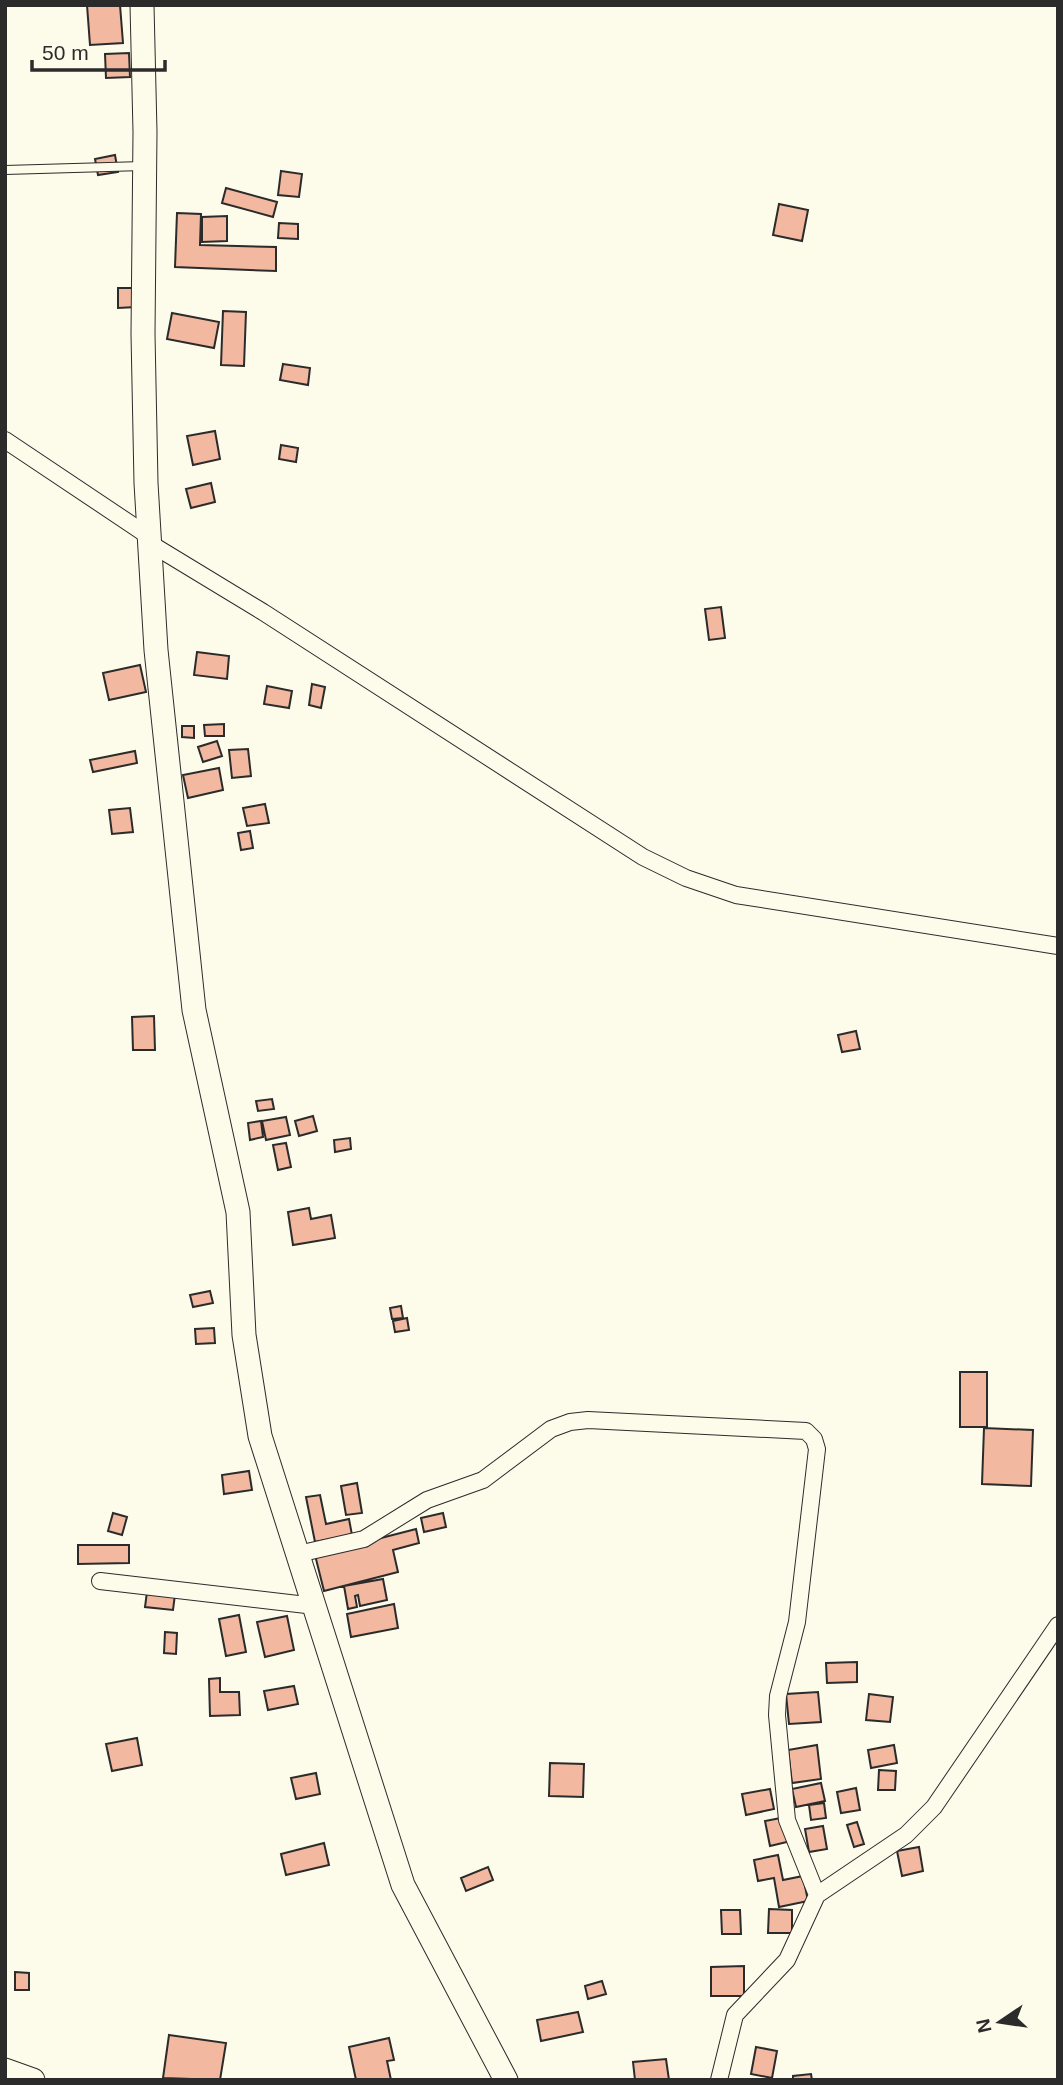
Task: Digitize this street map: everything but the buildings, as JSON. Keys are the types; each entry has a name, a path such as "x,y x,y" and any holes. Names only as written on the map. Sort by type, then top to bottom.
{"street":[{"path":"142,5 143,334 156,650 197,1027 238,1212 244,1335 260,1436 403,1885 506,2080"},
{"path":"5,440 150,540 643,857 686,878 736,895 1058,946"},
{"path":"298,1554 353,1543 382,1530 427,1500 483,1480 551,1429 570,1422 629,1421 806,1431 814,1439 817,1450 797,1622 778,1696 777,1714 787,1820 817,1895"},
{"path":"100,1581 315,1606"},
{"path":"719,2080 735,2015 787,1961 817,1895 906,1835 927,1814 1058,1625"},
{"path":"5,2070 33,2080"}],"lane":[{"path":"5,170 143,166"}]}
